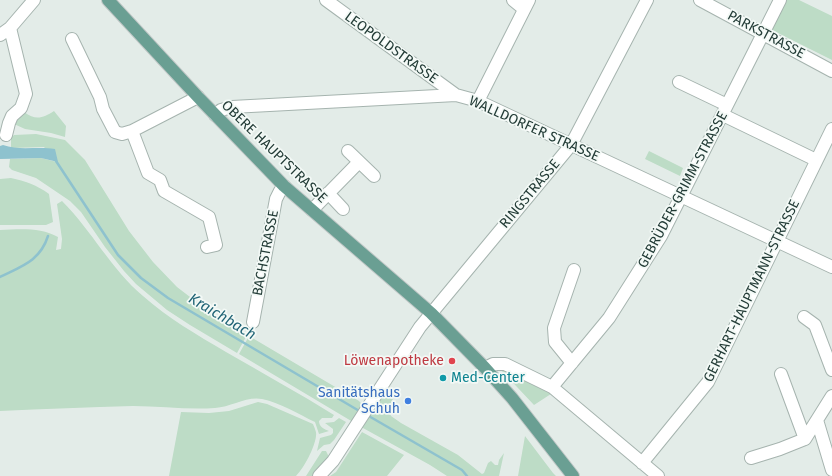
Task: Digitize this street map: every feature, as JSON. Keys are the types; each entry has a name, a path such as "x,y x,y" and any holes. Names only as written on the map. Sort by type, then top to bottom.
{"main road":[{"name":"OBERE HAUPTSTRASSE","path":"108,0 215,115 284,186 431,313 486,368 512,398 573,476"}],"street":[{"path":"0,35 10,28 34,0"},
{"name":"LEOPOLDSTRASSE","path":"326,0 456,95"},
{"path":"478,101 527,5 513,0"},
{"name":"RINGSTRASSE","path":"319,476 333,461 420,327 571,145 647,0"},
{"name":"PARKSTRASSE","path":"700,0 832,71"},
{"name":"GEBRÜDER-GRIMM-STRASSE","path":"552,386 609,318 634,281 661,236 780,0"},
{"path":"6,135 8,123 12,116 21,108 26,94 10,28"},
{"path":"72,39 100,97 103,109 115,132 122,134 132,131 198,97"},
{"path":"678,82 725,110 816,160"},
{"name":"WALLDORFER STRASSE","path":"215,115 221,110 232,107 456,95 478,101 832,267"},
{"name":"GERHART-HAUPTMANN-STRASSE","path":"642,463 708,382 832,129"},
{"path":"132,131 148,173 160,180 164,191 209,217 216,245 207,247"},
{"path":"348,151 374,176"},
{"path":"312,210 359,162"},
{"name":"BACHSTRASSE","path":"253,322 276,199 284,186"},
{"path":"328,193 343,209"},
{"path":"572,363 555,342 554,328 574,270"},
{"path":"804,317 814,325 832,370"},
{"path":"486,368 493,364 506,364 552,386 658,476"},
{"path":"781,374 805,439"},
{"path":"751,458 805,439 832,396"},
{"path":"817,420 832,470"}],"green space":[{"path":"787,0 799,0 832,16 832,60 772,30"},
{"path":"54,111 66,126 65,137 25,129 14,124 15,119 24,112 32,117 39,118"},
{"path":"36,134 65,140 85,160 129,231 153,262 177,287 207,310 247,335 237,353 167,310 136,284 105,247 81,212 70,201 36,178 12,170 9,167 10,159 41,158 57,162 44,147 11,148 11,138 14,135"},
{"path":"649,151 683,168 680,176 645,159"},
{"path":"11,178 31,184 49,194 53,222 46,225 0,225 0,179"},
{"path":"62,201 83,225 121,274 143,296 162,312 194,333 334,415 332,418 322,418 319,421 324,429 329,431 319,434 315,422 276,403 256,398 215,408 195,409 133,406 0,411 0,230 30,229 51,234 58,237 56,250 61,249 62,239 57,204"},
{"path":"249,336 359,401 371,414 383,395 393,399 388,408 391,416 458,455 482,474 484,473 488,463 491,461 495,465 498,465 499,460 504,453 499,476 447,476 239,354"},
{"path":"503,368 554,392 534,405 501,370"},
{"path":"258,402 267,404 313,424 316,431 314,446 306,463 296,476 169,476 181,412 209,413 229,411"},
{"path":"339,418 346,422 330,444 324,445 317,451 320,438 333,433 333,429 325,423 334,422"},
{"path":"362,432 404,455 387,476 330,476 336,472"},
{"path":"525,436 553,473 556,476 518,476"},
{"path":"322,451 326,451 329,457 312,476 306,476"}],"water":[{"path":"3,145 15,148 55,149 58,162 41,158 0,159 0,146"}],"waterway":[{"name":"Kraichbach","path":"56,161 118,255 141,278 168,298 361,412"},
{"path":"0,277 23,266 35,257 45,244 48,236"},
{"name":"Kraichbach","path":"367,415 462,470 467,476"}],"place":[{"name":"Löwenapotheke","path":"452,361"},
{"name":"Med-Center","path":"443,378"},
{"name":"Sanitätshaus Schuh","path":"408,401"}]}
